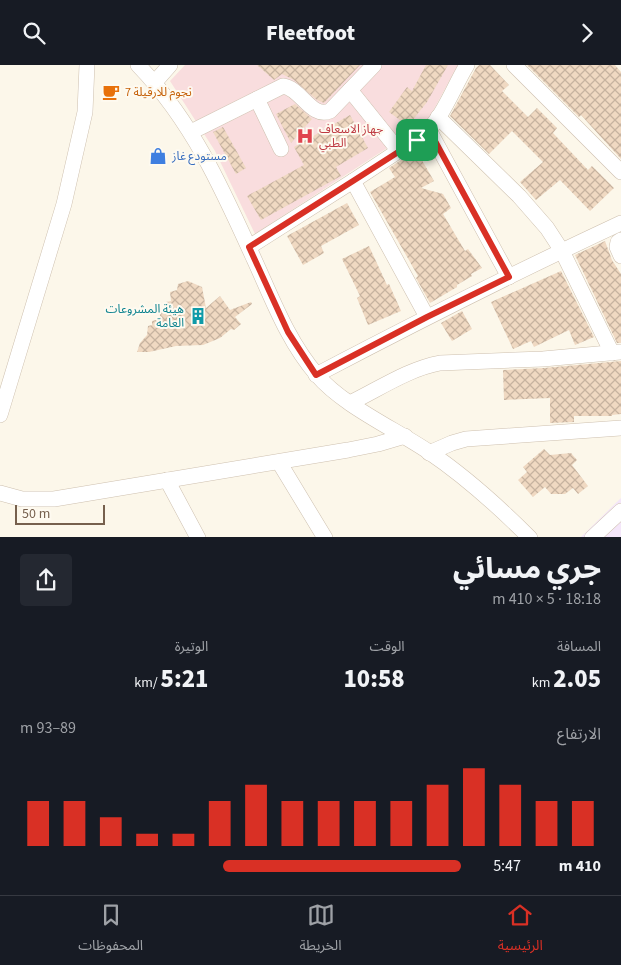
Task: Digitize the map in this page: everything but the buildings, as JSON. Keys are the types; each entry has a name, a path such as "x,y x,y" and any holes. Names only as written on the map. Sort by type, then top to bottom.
{"street":[{"path":"0,415 64,204 85,112 87,65"},
{"path":"138,65 175,108 204,154 288,332 316,375 350,403 404,436 462,476 497,505 530,537"},
{"path":"154,82 170,65"},
{"path":"191,132 279,87 288,86 316,111 326,113 374,65"},
{"path":"249,247 399,151 434,123 467,65"},
{"path":"514,65 621,172"},
{"path":"350,90 399,151"},
{"path":"257,99 281,149"},
{"path":"350,403 427,365 617,353 547,227 532,209 434,123"},
{"path":"434,123 509,277"},
{"path":"353,181 427,317"},
{"path":"316,375 427,317 621,223"},
{"path":"621,240 618,242 617,247 621,256"},
{"path":"429,453 466,439 621,428"},
{"path":"0,493 22,499 40,500 279,462 378,444 404,436"},
{"path":"279,462 325,537"},
{"path":"166,480 198,537"},
{"path":"592,537 621,511"}],"shaded area":[{"name":"جهاز الاسعاف الطبي","path":"185,65 458,65 427,122 255,234 215,151 170,81"},
{"path":"621,498 621,537 581,537"}],"place":[{"name":"7 نجوم للارقيلة","path":"111,92"},
{"name":"جهاز الاسعاف الطبي","path":"305,136"},
{"name":"مستودع غاز","path":"158,156"},
{"name":"هيئة المشروعات العامة","path":"198,316"}],"route":[{"path":"429,130 509,277 316,375 288,332 249,247 417,140 429,130"}]}
